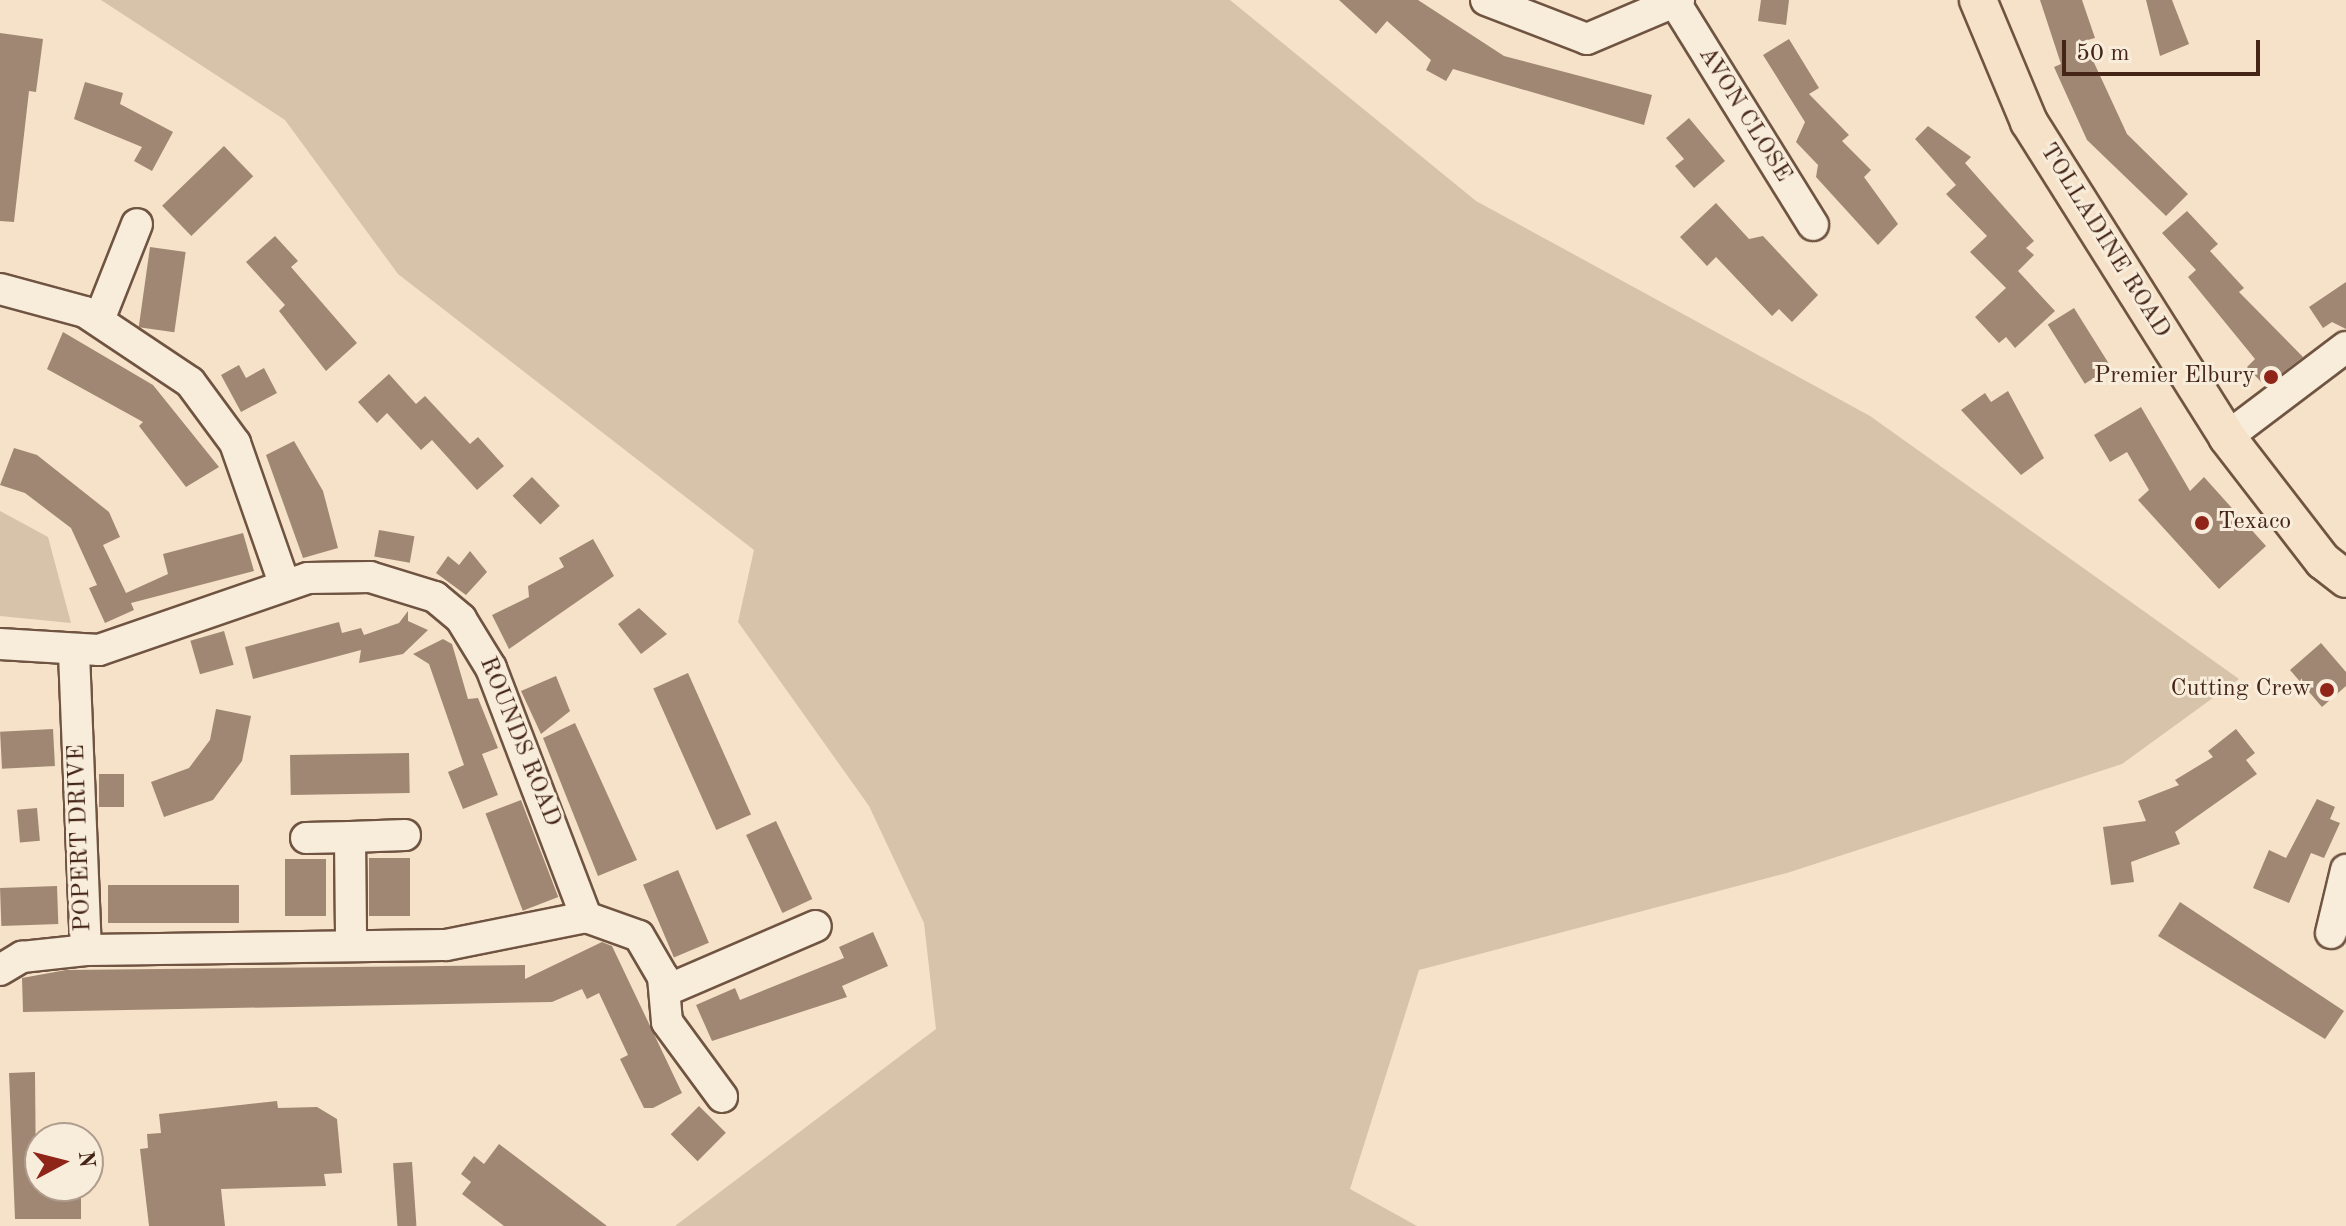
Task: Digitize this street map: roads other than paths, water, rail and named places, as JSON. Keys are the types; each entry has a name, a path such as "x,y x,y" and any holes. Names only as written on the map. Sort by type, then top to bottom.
{"main road":[{"name":"TOLLADINE ROAD","path":"1978,0 2029,122 2227,437 2323,561 2346,579"}],"street":[{"path":"1486,0 1587,39 1677,2"},
{"name":"AVON CLOSE","path":"1677,2 1813,225"},
{"path":"99,320 137,224"},
{"path":"0,289 99,320 172,365 215,413 239,453 284,583"},
{"path":"2227,437 2346,347"},
{"name":"ROUNDS ROAD","path":"0,644 74,653 284,583 370,577 435,597 457,614 504,697 586,917"},
{"name":"POPERT DRIVE","path":"74,653 86,950 351,941 496,940 586,917"},
{"path":"306,838 405,835"},
{"path":"350,837 351,941"},
{"path":"2331,933 2346,870"},
{"path":"586,917 639,936 665,991 667,1022 722,1097"},
{"path":"665,991 816,926"},
{"path":"0,970 47,950 86,950"}],"place":[{"name":"Premier Elbury","path":"2271,377"},
{"name":"Texaco","path":"2202,523"},
{"name":"Cutting Crew","path":"2327,690"}]}
